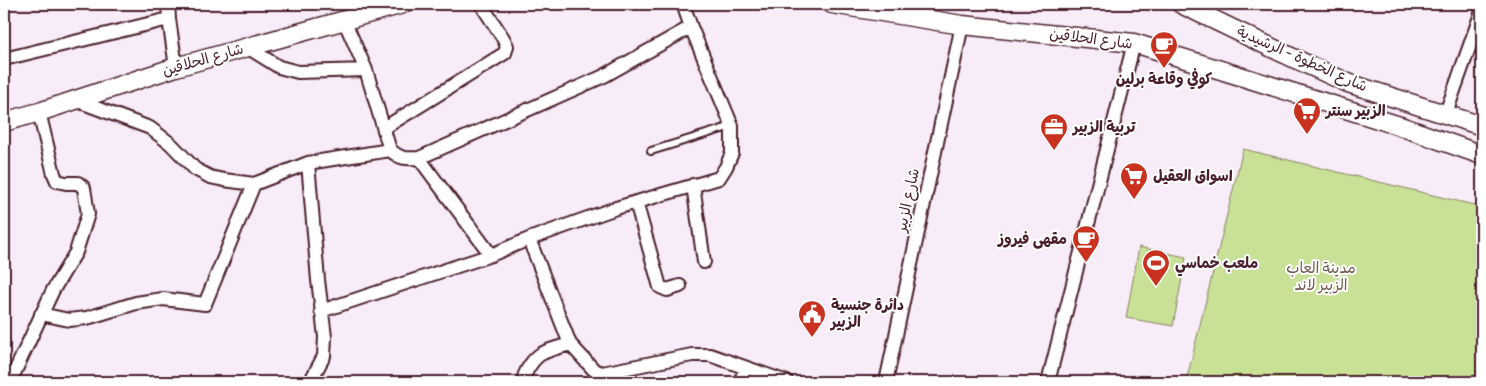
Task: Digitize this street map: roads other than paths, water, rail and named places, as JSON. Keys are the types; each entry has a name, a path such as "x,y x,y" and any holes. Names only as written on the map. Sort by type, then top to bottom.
{"main road":[{"name":"شارع الحلاقين","path":"4,122 176,67 403,4"},
{"name":"شارع الحلاقين","path":"832,4 962,25 1134,43 1400,126 1482,155"},
{"name":"شارع الخطوة - الرشيدية","path":"1181,4 1348,83 1482,126"},
{"path":"1400,126 1407,102"}],"street":[{"path":"168,4 176,67"},
{"path":"384,128 505,53 507,46 481,4"},
{"path":"321,311 491,255 529,239 636,202 719,178 732,153 732,126 683,4"},
{"path":"1446,113 1482,10"},
{"path":"4,59 169,19"},
{"path":"344,20 366,70 390,150 400,158 419,158 604,76 691,27"},
{"name":"شارع الزبير","path":"886,382 962,25"},
{"path":"1048,382 1134,43"},
{"path":"247,47 279,67 298,72 366,70"},
{"path":"75,100 150,128 171,144 195,169 210,177 254,184 308,163 390,150"},
{"path":"10,382 53,290 76,252 88,214 84,188 78,183 57,181 40,112"},
{"path":"419,158 491,255"},
{"path":"308,163 321,311 326,337 324,356 310,382"},
{"path":"41,314 69,320 87,318 136,303 163,299 205,304 254,184"},
{"path":"693,185 704,262"},
{"path":"636,202 660,287 667,290 680,286"},
{"path":"529,239 570,344 602,378 692,355 710,355 787,382"},
{"path":"523,382 531,365 541,354 570,344"},
{"path":"740,382 746,368"}],"lane":[{"path":"651,150 732,126"}],"place":[{"name":"كوفي وقاعة برلين","path":"1164,69"},
{"name":"الزبير سنتر","path":"1307,135"},
{"name":"تربية الزبير","path":"1054,151"},
{"name":"اسواق العقيل","path":"1134,200"},
{"name":"مقهى فيروز","path":"1086,263"},
{"name":"ملعب خماسي","path":"1156,287"},
{"name":"دائرة جنسية الزبير","path":"812,338"}],"park label":[{"name":"مدينة العاب الزبير لاند","path":"1321,276"}]}
